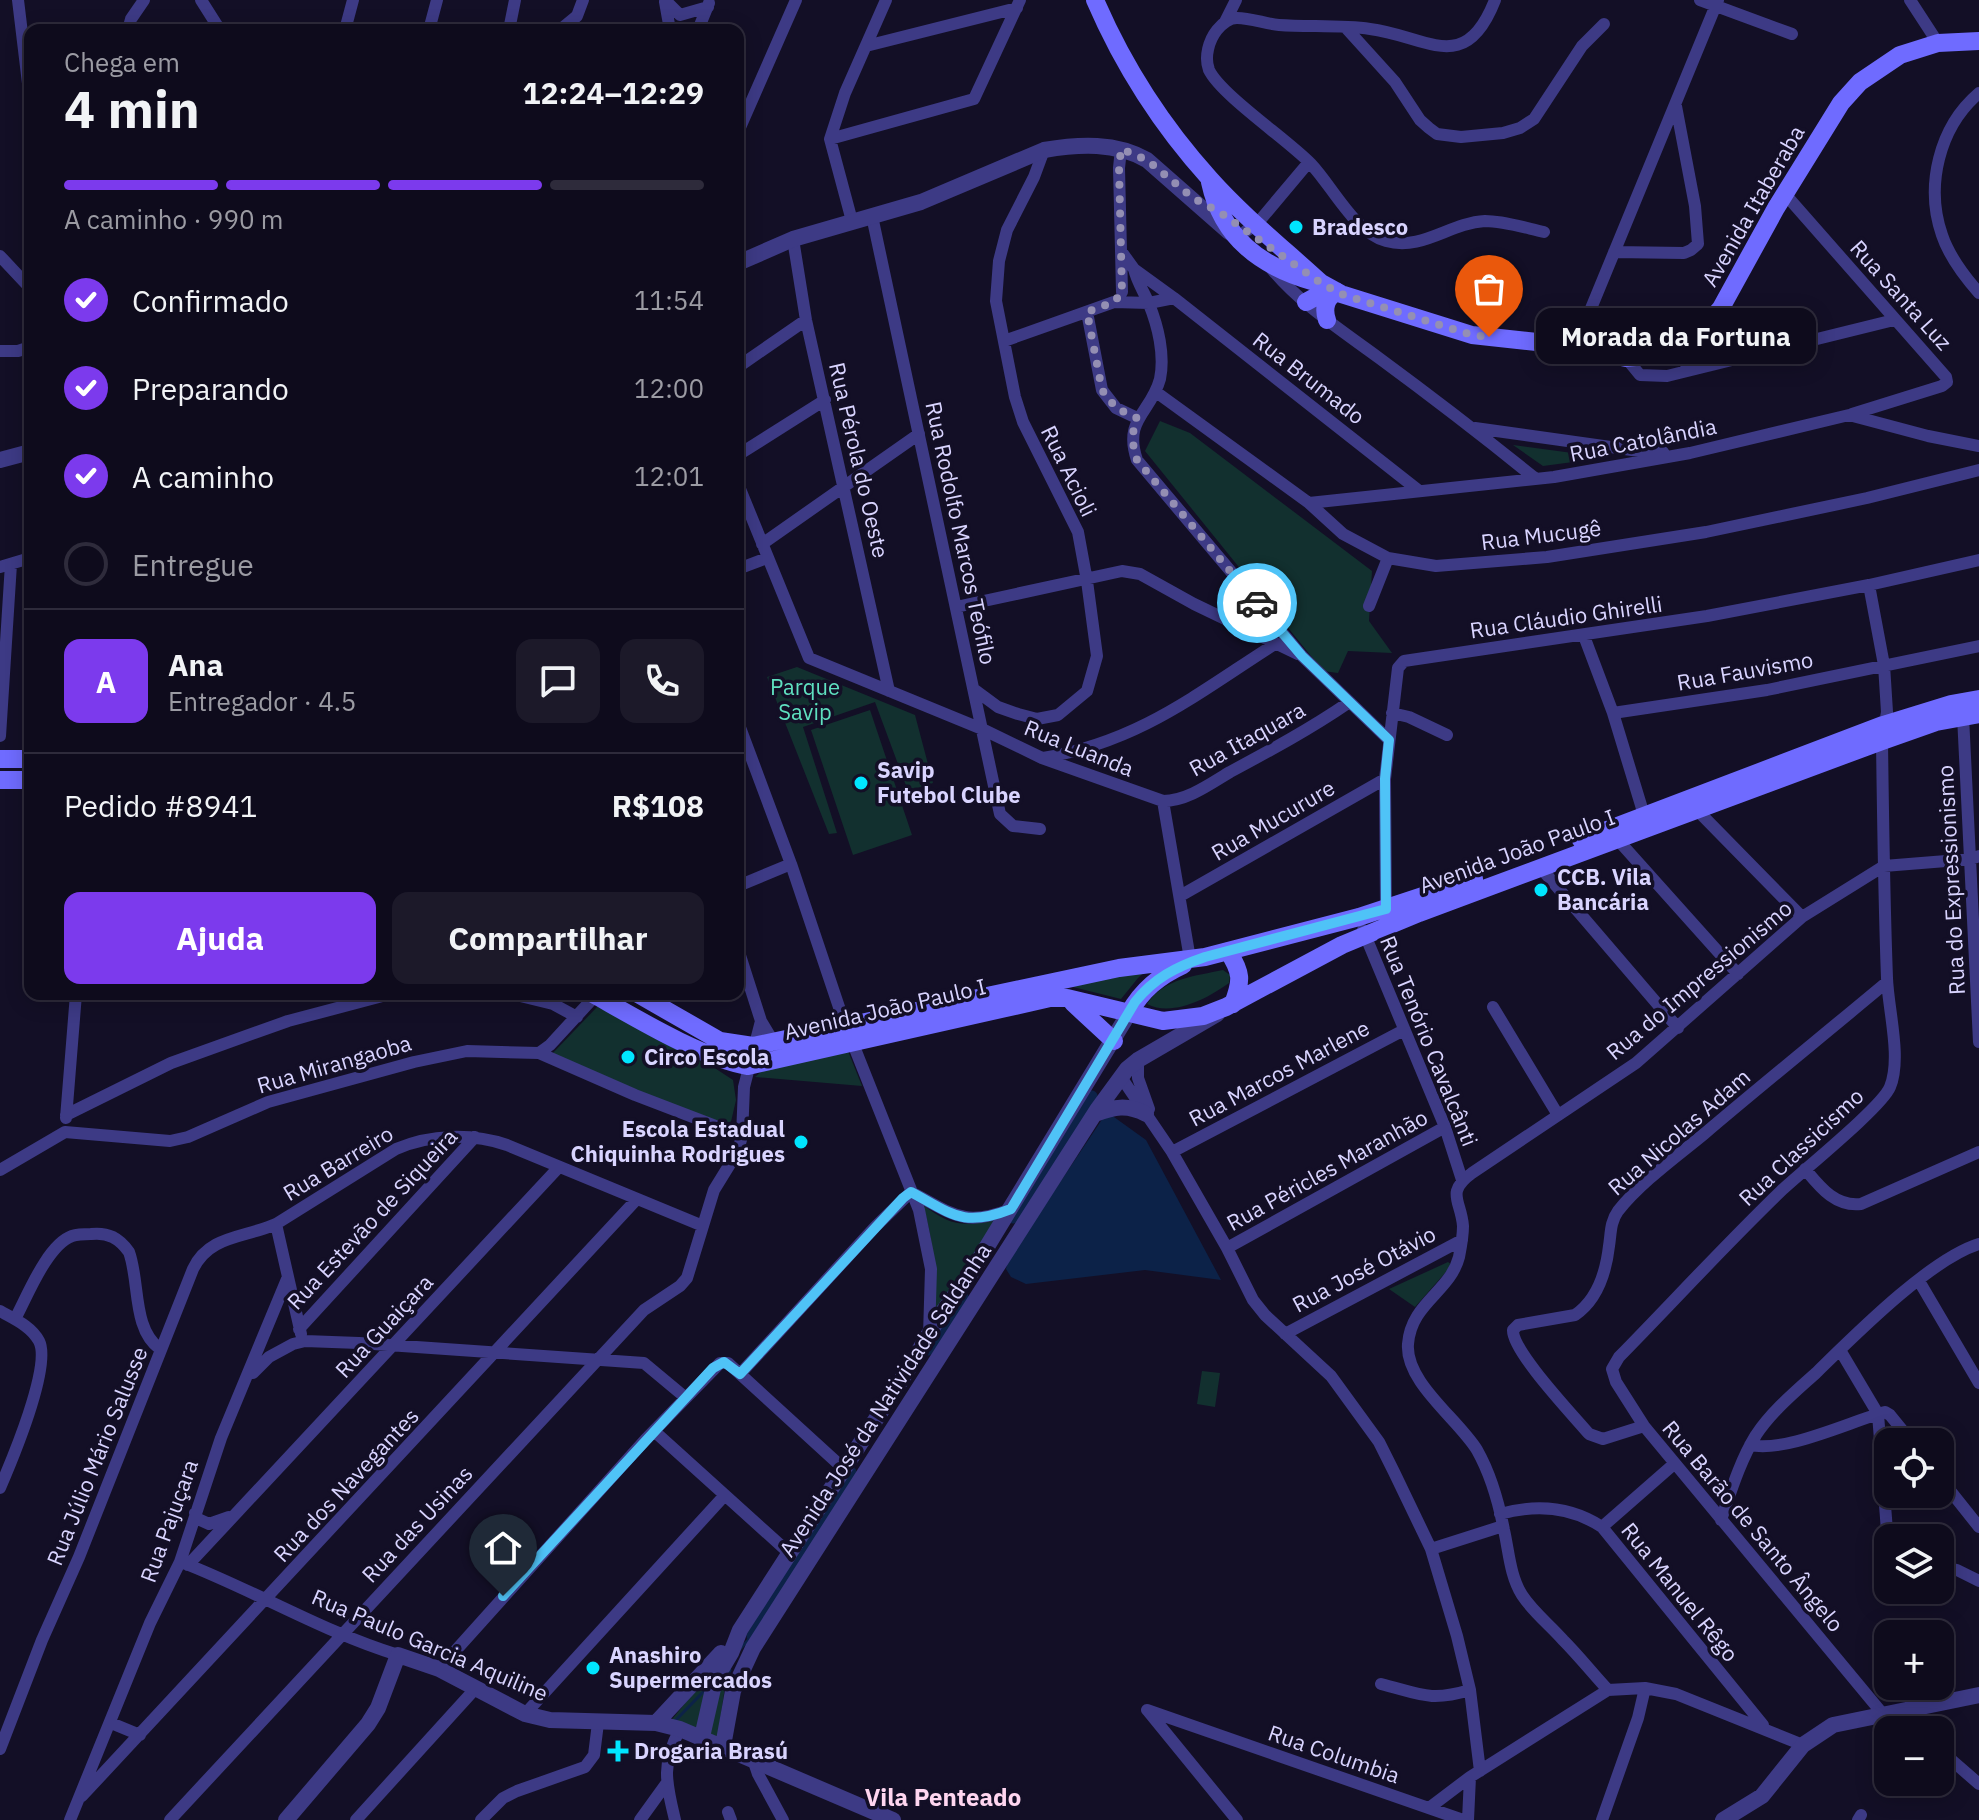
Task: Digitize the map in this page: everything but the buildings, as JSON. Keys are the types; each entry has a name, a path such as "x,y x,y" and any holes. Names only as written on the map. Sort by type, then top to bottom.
{"main road":[{"name":"Avenida Itaberaba","path":"1095,0 1144,94 1209,179 1268,265 1472,335 1626,358 1645,356 1678,342 1709,322 1721,308 1785,194 1841,103 1860,82 1900,55 1938,43 1979,41"},
{"name":"Avenida Itaberaba","path":"1209,179 1221,213"},
{"path":"1221,213 1244,230"},
{"name":"Avenida Itaberaba","path":"1244,230 1328,287"},
{"path":"1306,302 1328,287"},
{"path":"1327,320 1328,287"},
{"name":"Avenida João Paulo I","path":"748,1066 784,1049 1119,968 1197,958 1362,926 1618,840 1951,704 1979,702"},
{"name":"Avenida João Paulo I","path":"849,1034 1033,1001 1067,998 1163,1021 1181,1020 1230,1006 1319,956 1386,909 1644,815 1883,733 1971,715 1979,702"},
{"path":"0,759 24,759"},
{"path":"0,780 24,780"},
{"path":"1228,951 1241,978 1230,1006"},
{"path":"1129,1013 1154,981 1197,958"},
{"path":"1067,998 1097,1022 1114,1041"},
{"path":"603,1000 719,1058 748,1066"},
{"path":"648,1000 720,1041 753,1046"},
{"name":"Avenida João Paulo I","path":"753,1046 784,1049"}],"street":[{"path":"18,0 24,50"},
{"path":"130,24 144,0"},
{"path":"201,0 216,24"},
{"path":"347,24 353,0"},
{"path":"431,24 437,0"},
{"path":"510,24 515,0"},
{"path":"567,24 577,16 583,0"},
{"path":"665,0 680,15 709,4"},
{"path":"665,0 669,24"},
{"path":"744,118 796,0"},
{"path":"852,221 830,139 845,93 886,0"},
{"path":"1236,0 1225,22 1210,41 1209,70 1226,89 1309,162 1367,232 1383,240 1414,244 1486,221 1544,232"},
{"path":"1225,22 1236,18 1263,24 1370,29 1449,47 1477,33 1487,21 1495,0"},
{"path":"1700,0 1792,34"},
{"path":"1910,0 1938,43"},
{"path":"701,24 709,4"},
{"path":"866,46 1018,4"},
{"path":"830,139 974,99 1018,4"},
{"path":"1572,352 1717,4"},
{"path":"1347,29 1395,82 1420,120 1437,134 1461,137 1503,133 1520,128 1534,119 1582,46 1604,24"},
{"path":"1979,93 1953,121 1946,134 1936,180 1935,208 1942,237 1956,263 1979,293"},
{"path":"1614,252 1684,253 1698,244 1695,206 1676,106"},
{"path":"744,260 793,239 961,188 1044,150 1065,146 1121,149 1147,160 1193,198 1244,230 1309,162"},
{"path":"1118,297 1121,149"},
{"name":"Rua Acioli","path":"975,690 998,707 1037,719 1058,715 1087,691 1097,656 1078,532 1023,422 996,301 999,261 1007,230 1044,150"},
{"name":"Rua Santa Luz","path":"1785,194 1944,373 1947,382 1934,389 1849,415"},
{"path":"1193,198 1221,213"},
{"name":"Rua Rodolfo Marcos Teófilo","path":"872,216 1001,816 1013,826 1040,829"},
{"name":"Rua Pérola do Oeste","path":"793,239 806,320 889,691"},
{"name":"Rua Brumado","path":"1121,251 1134,269 1418,490"},
{"path":"0,256 24,282"},
{"path":"1268,265 1291,290 1327,320 1472,427 1536,479"},
{"path":"1004,341 1087,312 1118,297 1134,269"},
{"path":"1134,269 1149,303 1162,361 1156,392 1137,418 1132,431 1132,446 1137,460 1302,656 1389,740"},
{"path":"1118,297 1149,303 1174,298"},
{"path":"1087,312 1102,390 1116,408 1137,418"},
{"path":"744,363 806,320"},
{"path":"1626,358 1640,375 1667,376 1894,320"},
{"path":"1678,342 1688,370"},
{"path":"0,351 24,349"},
{"name":"Rua Mucugê","path":"1156,392 1309,503 1343,534 1388,558 1436,566 1547,557 1706,532 1867,498 1979,470"},
{"path":"744,451 825,400"},
{"name":"Rua Catolândia","path":"1309,503 1536,479 1690,453 1849,415 1979,446"},
{"path":"1472,427 1639,451 1690,453"},
{"path":"762,544 919,434"},
{"path":"0,460 24,454"},
{"name":"Rua Luanda","path":"744,499 809,658 982,729 1042,758 1163,801"},
{"path":"744,567 767,558"},
{"path":"1369,606 1388,558"},
{"name":"Rua Cláudio Ghirelli","path":"1386,909 1385,779 1398,668 1404,661 1707,616 1979,560"},
{"path":"0,736 5,566"},
{"path":"956,607 1122,571 1140,574 1302,656"},
{"name":"Rua Classicismo","path":"1619,1357 1805,1169 1889,1091 1894,1056 1887,982 1884,866 1883,733 1887,712 1884,665 1869,585"},
{"path":"1584,636 1613,713 1644,815"},
{"path":"1042,758 1107,743 1149,725 1275,644"},
{"name":"Rua Fauvismo","path":"1613,713 1767,690 1979,646"},
{"name":"Rua Itaquara","path":"1163,801 1180,799 1198,790 1308,730 1348,703"},
{"path":"1392,713 1409,717 1447,735"},
{"name":"Rua do Expressionismo","path":"1971,715 1979,1042"},
{"path":"744,738 849,1034 924,1228 931,1269 929,1335"},
{"name":"Rua Mucurure","path":"1180,896 1385,779"},
{"path":"1163,801 1180,896 1197,958"},
{"path":"1697,810 1802,917"},
{"path":"1618,840 1738,974"},
{"path":"1884,866 1975,858"},
{"path":"744,884 791,864"},
{"name":"Rua do Impressionismo","path":"1462,1180 1636,1063 1802,917 1884,866"},
{"path":"1540,867 1678,1028"},
{"name":"Rua Tenório Cavalcânti","path":"1362,926 1445,1127 1462,1180 1455,1194 1463,1226 1462,1240"},
{"path":"744,968 761,1021 770,1036 784,1049"},
{"name":"Rua Nicolas Adam","path":"1644,1426 1608,1438 1589,1434 1522,1353 1513,1336 1516,1326 1575,1315 1592,1299 1608,1259 1612,1223 1620,1209 1668,1164 1887,982"},
{"path":"0,1170 65,1132 76,1000"},
{"path":"66,1115 171,1063 288,1021 367,1000"},
{"path":"537,1000 553,1004 577,1017"},
{"path":"590,1000 539,1053 646,1100 742,1136 748,1066 761,1021"},
{"name":"Avenida José da Natividade Saldanha","path":"723,1746 736,1679 753,1648 1096,1112 1121,1077 1138,1060 1230,1006"},
{"path":"1493,1007 1558,1115"},
{"name":"Avenida José da Natividade Saldanha","path":"702,1737 715,1680 740,1630 1011,1209 1129,1013"},
{"name":"Rua Marcos Marlene","path":"1172,1152 1404,1030"},
{"path":"1114,1041 1115,1062 1121,1077 1172,1152 1253,1300 1331,1376 1379,1442 1431,1549 1470,1690 1475,1774 1465,1820"},
{"name":"Rua Mirangaoba","path":"65,1132 170,1141 188,1137 248,1109 414,1062 467,1051 539,1053"},
{"path":"1138,1060 1138,1078 1143,1096 1158,1131"},
{"path":"1089,1081 1099,1080 1104,1086 1096,1112 1130,1106 1146,1114"},
{"name":"Rua Péricles Maranhão","path":"1227,1248 1445,1127"},
{"name":"Rua das Usinas","path":"170,1820 644,1310 684,1282 714,1190 738,1151 742,1136"},
{"name":"Rua Barreiro","path":"302,1335 276,1224 411,1142 456,1137 485,1138 703,1226"},
{"name":"Rua Estevão de Siqueira","path":"302,1335 475,1137"},
{"path":"1805,1169 1825,1192 1842,1202 1861,1204 1977,1149"},
{"name":"Rua Guaiçara","path":"184,1563 238,1511 559,1167"},
{"path":"911,1192 959,1218 980,1219 1011,1209"},
{"path":"740,1374 884,1217 911,1192"},
{"name":"Rua dos Navegantes","path":"82,1796 637,1199"},
{"name":"Rua Júlio Mário Salusse","path":"0,1749 193,1269 205,1250 216,1243 256,1233 276,1224"},
{"path":"15,1319 47,1260 61,1244 74,1236 109,1234 129,1252 145,1330 151,1342 160,1349"},
{"path":"1462,1240 1455,1268 1413,1319 1408,1354 1416,1375 1476,1448 1502,1520 1513,1574 1520,1591 1608,1690"},
{"name":"Rua José Otávio","path":"1285,1334 1462,1240"},
{"path":"1721,1520 1750,1445 1776,1410 1919,1281 1950,1258 1979,1244"},
{"name":"Rua Pajuçara","path":"70,1820 150,1623 184,1563 195,1513 221,1438 287,1279"},
{"path":"1919,1281 1979,1383"},
{"path":"0,1311 33,1333 43,1350 40,1375 26,1420 0,1488"},
{"path":"248,1378 269,1357 293,1344 302,1335 648,1364 686,1398"},
{"path":"1840,1350 1878,1414 1886,1524"},
{"name":"Rua Barão de Santo Ângelo","path":"1619,1357 1612,1366 1612,1372 1644,1426 1721,1520 1896,1716"},
{"path":"439,1669 654,1431 720,1363 728,1363 844,1469"},
{"path":"1750,1445 1772,1448 1885,1412 1901,1428"},
{"path":"654,1431 788,1552"},
{"path":"1602,1527 1674,1464"},
{"path":"525,1714 725,1495"},
{"path":"1954,1496 1979,1527"},
{"name":"Rua Manuel Rêgo","path":"1431,1549 1537,1508 1566,1510 1588,1517 1602,1527 1765,1728"},
{"path":"195,1513 198,1519 209,1524 238,1511"},
{"name":"Rua Paulo Garcia Aquiline","path":"184,1563 268,1598 342,1635 439,1669 525,1714 550,1720 656,1723 680,1729 871,1814 893,1820"},
{"path":"1954,1569 1979,1581"},
{"path":"656,1723 740,1630"},
{"path":"286,1820 368,1724 378,1708 398,1655"},
{"path":"1381,1684 1432,1698 1444,1698 1470,1690"},
{"path":"1429,1808 1475,1774 1608,1690 1645,1688 1676,1694 1803,1745"},
{"path":"1602,1820 1638,1718 1645,1688"},
{"path":"356,1820 475,1689"},
{"path":"1723,1820 1772,1787 1792,1756 1833,1725 1979,1695"},
{"name":"Rua Columbia","path":"1174,1741 1147,1710 1465,1820"},
{"path":"111,1723 140,1735"},
{"path":"481,1820 503,1798 585,1767 594,1755 598,1723"},
{"path":"1193,1726 1174,1741 1237,1820"},
{"path":"675,1820 666,1784 669,1754 680,1729"},
{"path":"104,1740 129,1748"},
{"path":"753,1759 783,1820"},
{"path":"1954,1762 1979,1784"},
{"path":"640,1820 666,1784"}],"green space":[{"path":"1160,421 1190,433 1372,571 1369,621 1392,653 1348,651 1338,673 1323,671 1145,451"},
{"path":"1513,445 1595,456 1603,458 1543,466"},
{"name":"Parque Savip","path":"797,667 915,715 933,783 908,791 875,702 803,727 837,833 829,834 767,677"},
{"name":"Savip Futebol Clube","path":"870,710 912,835 853,855 811,730"},
{"path":"1152,965 1121,999 1073,987 1072,982"},
{"path":"1223,970 1230,975 1229,983 1200,1000 1167,1008 1147,1004 1171,983"},
{"path":"598,1006 707,1063 733,1080 736,1100 730,1126 726,1129 551,1055"},
{"path":"848,1051 862,1086 755,1077 762,1071"},
{"path":"923,1205 942,1218 960,1223 978,1223 1000,1217 933,1313 933,1259"},
{"path":"1448,1262 1452,1265 1415,1307 1389,1289"},
{"path":"1202,1371 1220,1373 1215,1407 1197,1404"},
{"path":"708,1675 714,1685 725,1687 717,1740 669,1723"}],"water":[{"path":"1107,1112 1146,1140 1221,1280 1145,1270 1026,1284 1011,1277 1006,1269 1008,1260"}],"waterway":[{"path":"1013,1218 1092,1096"},
{"path":"928,1350 963,1297"},
{"path":"752,1636 851,1472"},
{"path":"740,1649 751,1637"},
{"path":"723,1685 730,1670"},
{"path":"675,1721 706,1689"}],"way so far":[{"path":"1257,603 1137,460 1132,446 1132,431 1137,418 1116,408 1102,390 1087,312 1114,302 1122,292 1121,149 1147,160 1193,198 1221,213 1341,294 1472,335 1489,337"}],"place":[{"name":"Bradesco","path":"1296,227"},
{"name":"Morada da Fortuna","path":"1489,337"},
{"name":"Savip Futebol Clube","path":"861,783"},
{"name":"CCB. Vila Bancária","path":"1541,890"},
{"name":"Circo Escola","path":"628,1057"},
{"name":"Escola Estadual Chiquinha Rodrigues","path":"801,1142"},
{"name":"Anashiro Supermercados","path":"593,1668"},
{"name":"Drogaria Brasú","path":"618,1751"}],"district":[{"name":"Vila Penteado","path":"943,1798"}],"route":[{"path":"503,1596 713,1368 724,1362 740,1374 903,1198 911,1192 959,1218 980,1219 1011,1209 1135,1002 1154,981 1182,965 1205,957 1386,909 1385,779 1389,740 1302,656 1257,603"}]}
